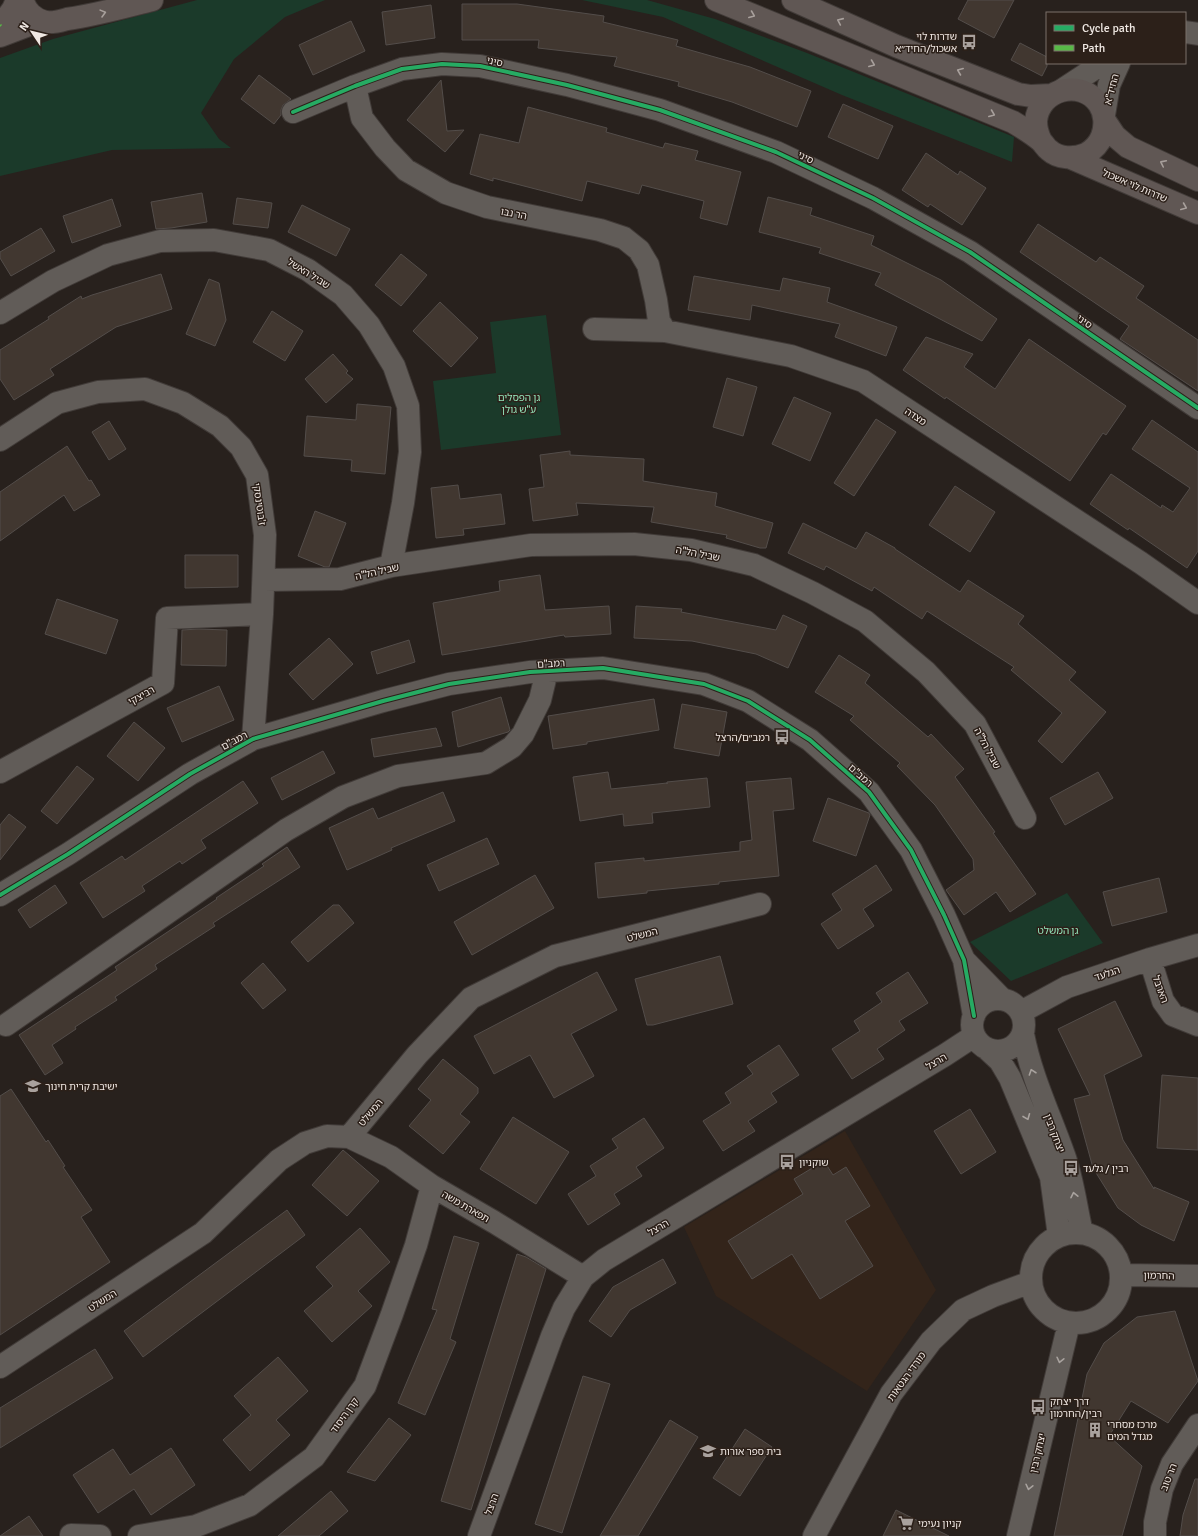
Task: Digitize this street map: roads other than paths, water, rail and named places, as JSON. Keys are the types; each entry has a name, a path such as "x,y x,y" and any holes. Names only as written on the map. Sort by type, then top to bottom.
{"main road":[{"path":"0,27 13,9 17,0"},
{"path":"22,0 28,11 35,18 54,21 73,14 79,6 81,0"},
{"path":"0,36 29,25 93,15 152,0"},
{"path":"716,0 1013,122 1059,156 1071,158 1090,152 1102,137 1104,118"},
{"path":"793,0 896,46 1018,94 1032,96 1072,89 1083,91 1093,97 1100,105 1104,118 1115,136 1128,147 1198,180"},
{"path":"1041,142 1037,132 1036,122 1038,112 1043,102 1056,93"},
{"name":"שדרות לוי אשכול","path":"1071,158 1198,212"}],"street":[{"path":"1186,32 1198,34"},
{"name":"סיני","path":"293,112 355,86 402,69 442,64 480,66 567,85 660,110 776,152 873,198 970,252 1198,408"},
{"name":"החיד\"א","path":"1056,93 1101,64"},
{"name":"החיד\"א","path":"1104,118 1109,85 1119,64"},
{"name":"הר נבו","path":"355,86 362,118 385,148 406,170 446,193 487,207 600,230 624,238 639,250 648,265 659,321 665,331"},
{"name":"שביל האשל","path":"0,313 53,281 108,255 160,241 214,240 269,250 308,270 343,295 369,325 394,366 408,406 410,452 403,503 391,566"},
{"name":"מצדה","path":"594,329 665,331 791,356 863,381 1140,563 1198,603"},
{"name":"ז'בוטינסקי","path":"0,440 56,404 98,392 145,389 183,403 220,426 241,447 257,475 265,535 264,580 253,739"},
{"name":"שביל הל\"ה","path":"264,580 340,579 391,566 531,545 626,544 691,550 754,565 813,593 865,621 926,672 975,724 1025,818"},
{"name":"רביצקי","path":"0,772 162,683 168,618 262,614"},
{"name":"רמב\"ם","path":"0,895 68,854 190,774 253,739 368,705 449,684 530,672 603,668 704,684 748,701 810,740 869,792 911,850 944,914 964,960 978,1034"},
{"path":"6,1025 286,830 343,797 398,776 486,764 512,747 523,734 540,700 547,671"},
{"name":"המשלט","path":"0,1367 203,1233 279,1160 305,1143 327,1136 349,1137 418,1055 470,998 556,956 760,904"},
{"name":"הגלעד","path":"1021,1012 1067,987 1150,958 1198,946"},
{"name":"הארבל","path":"1150,958 1163,1002 1173,1015 1198,1025"},
{"name":"רמב\"ם","path":"964,960 1001,998"},
{"path":"1001,998 1012,1002 1021,1012 1024,1020 1023,1034 1018,1042 1006,1050 996,1051 978,1034 982,1004 991,999 1001,998"},
{"name":"יצחק רבין","path":"978,1034 1000,1061 1010,1078 1051,1177 1059,1236"},
{"name":"הרצל","path":"479,1536 552,1336 564,1308 583,1277 604,1260 978,1034"},
{"name":"יצחק רבין","path":"1023,1034 1028,1058 1034,1076 1065,1157 1082,1233"},
{"name":"תפארת משה","path":"349,1137 391,1157 432,1186 583,1277"},
{"name":"קרן היסוד","path":"139,1536 196,1526 250,1505 314,1457 365,1386 411,1259 432,1186"},
{"path":"1082,1233 1093,1236 1104,1242 1113,1252 1118,1262 1121,1275 1120,1286 1110,1307 1092,1320 1080,1323 1057,1319 1043,1308 1034,1293 1031,1282 1032,1267 1038,1254 1047,1243 1059,1236 1082,1233"},
{"name":"החרמון","path":"1121,1275 1198,1276"},
{"name":"מורדי הגטאות","path":"814,1536 891,1394 931,1341 963,1310 993,1296 1031,1282"},
{"name":"יצחק רבין","path":"1018,1536 1069,1322"},
{"name":"הר טוב","path":"1155,1536 1155,1522 1162,1489 1172,1464 1198,1425"},
{"path":"71,1535 100,1536"}],"place":[{"name":"שדרות לוי אשכול/החיד״א","path":"969,42"},
{"name":"רמב״ם/הרצל","path":"782,737"},
{"name":"ישיבת קרית חינוך","path":"33,1086"},
{"name":"שוקניון","path":"787,1162"},
{"name":"רבין / גלעד","path":"1071,1168"},
{"name":"דרך יצחק רבין/החרמון","path":"1038,1407"},
{"name":"מרכז מסחרי מגדל המים","path":"1095,1430"},
{"name":"בית ספר אורות","path":"708,1451"},
{"name":"קניון נעימי","path":"906,1523"}],"park label":[{"name":"גן הפסלים ע\"ש גולן","path":"519,402"},
{"name":"גן המשלט","path":"1058,930"}]}
